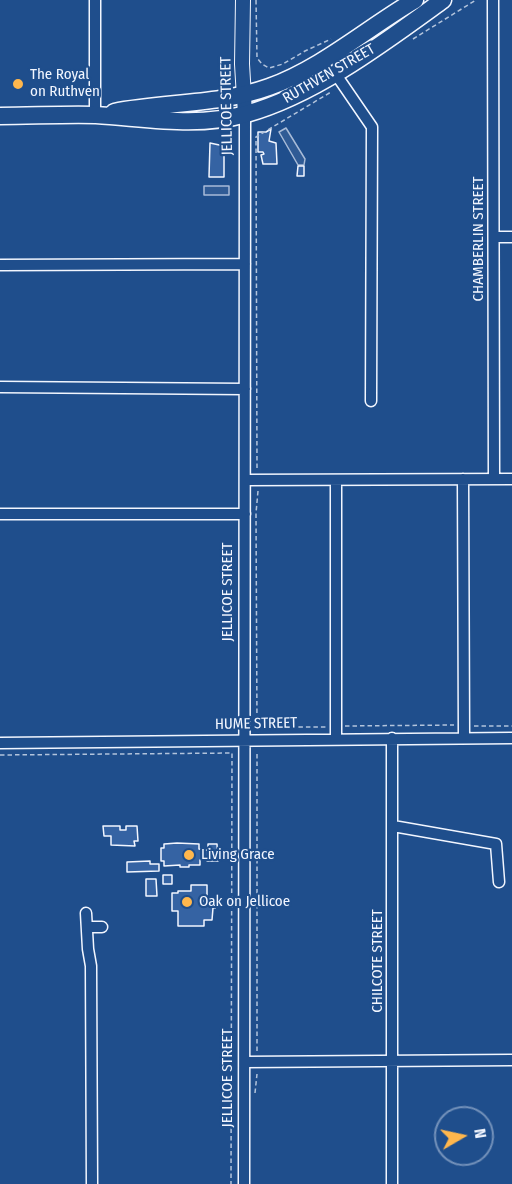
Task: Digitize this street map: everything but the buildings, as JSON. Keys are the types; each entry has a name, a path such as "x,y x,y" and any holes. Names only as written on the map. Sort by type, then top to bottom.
{"highway":[{"name":"RUTHVEN STREET","path":"0,116 95,115 184,121 209,120 245,114 288,100 335,73 442,0"},
{"name":"RUTHVEN STREET","path":"95,115 144,106 217,100 268,88 294,76 413,1"}],"main road":[{"name":"JELLICOE STREET","path":"243,0 242,64 245,114"}],"street":[{"path":"95,115 96,0"},
{"name":"CHAMBERLIN STREET","path":"493,0 494,479"},
{"path":"335,73 372,127 371,401"},
{"name":"JELLICOE STREET","path":"244,1184 245,114"},
{"path":"495,237 512,237"},
{"path":"0,265 245,264"},
{"path":"0,387 245,389"},
{"path":"463,479 464,738"},
{"path":"245,480 512,479"},
{"path":"336,481 336,738"},
{"path":"0,514 245,513"},
{"name":"CHILCOTE STREET","path":"392,738 392,1184"},
{"name":"HUME STREET","path":"0,743 512,738"},
{"path":"393,826 496,844 499,882"},
{"path":"86,913 91,966 92,1184"},
{"path":"87,927 102,927"},
{"path":"245,1062 512,1060"}],"path":[{"path":"256,0 257,58 268,68 283,64 332,38"},
{"path":"274,116 277,124"},
{"path":"256,137 257,727 512,726"},
{"path":"254,1100 257,1062 257,752"},
{"path":"0,755 232,753 231,1184"}],"shaded area":[{"path":"286,128 305,159 304,165 298,165 279,132"},
{"path":"204,186 229,186 229,195 204,195"}],"place":[{"name":"The Royal on Ruthven","path":"18,84"},
{"name":"Living Grace","path":"189,855"},
{"name":"Oak on Jellicoe","path":"187,902"}]}
